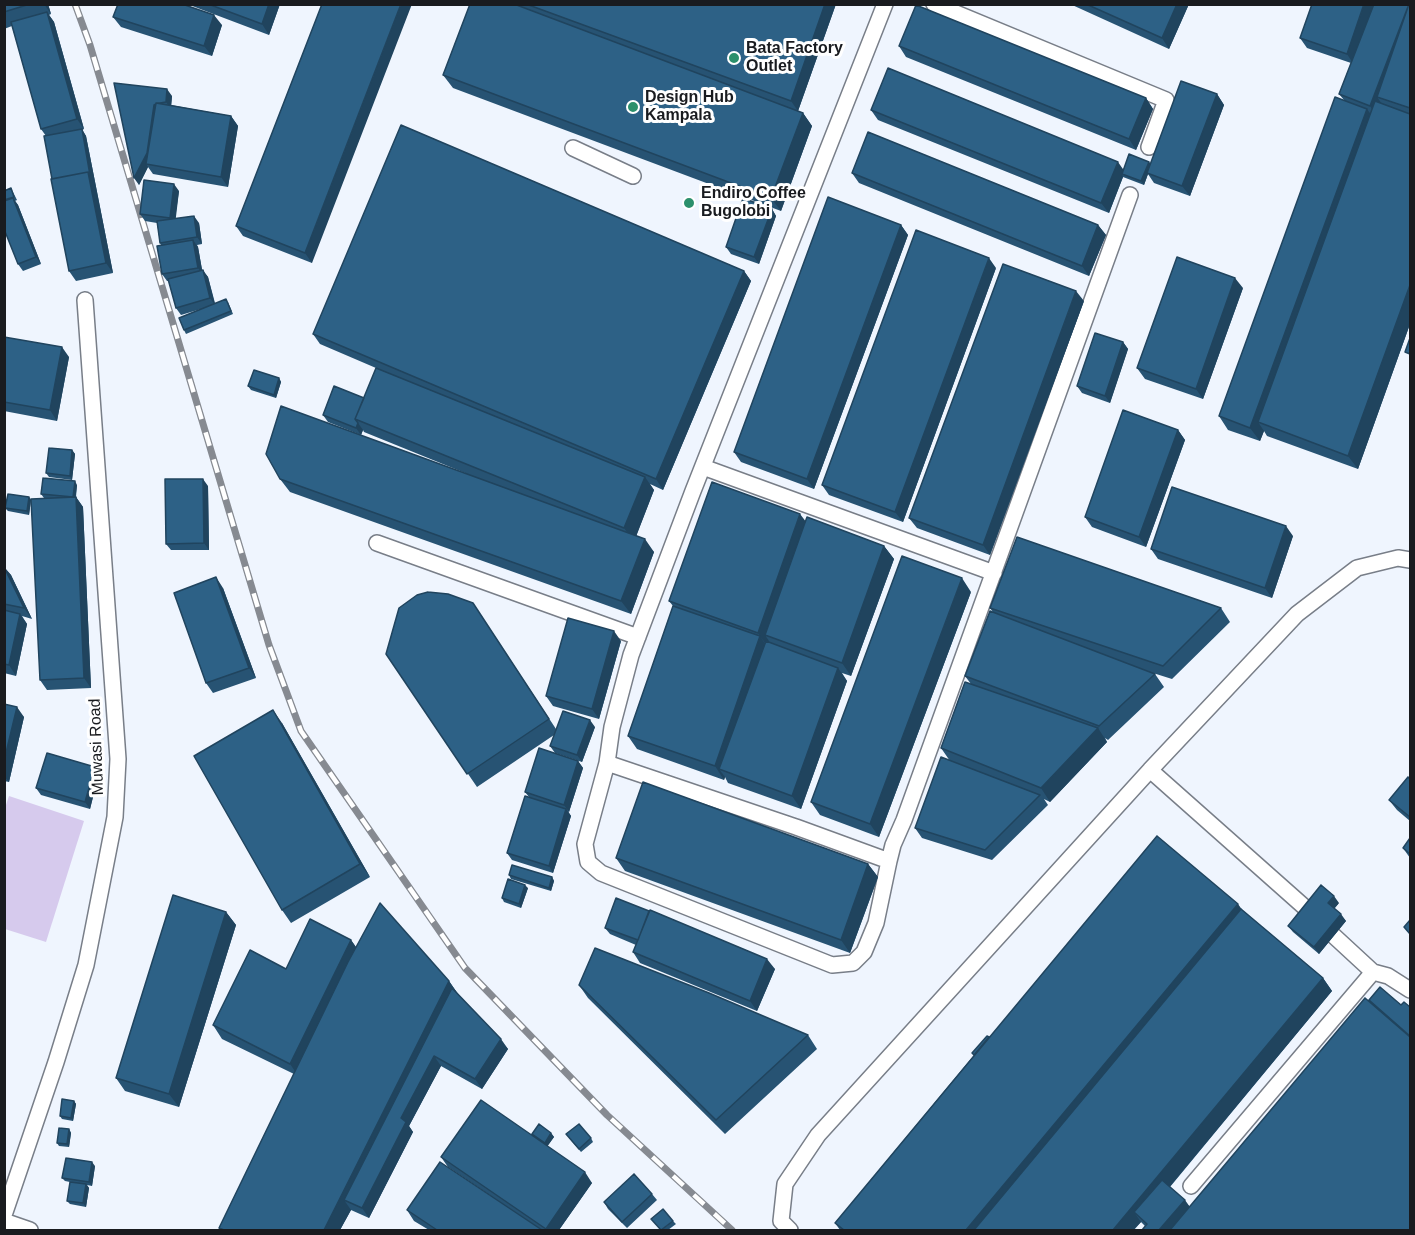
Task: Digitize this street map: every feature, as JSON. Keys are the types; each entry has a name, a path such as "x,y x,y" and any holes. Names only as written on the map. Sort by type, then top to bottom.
{"lane":[{"path":"885,4 631,656 612,727 607,763 585,844 588,862 601,873 832,965 853,963 864,952 876,923 893,845 1130,195"},
{"path":"934,4 1166,100 1149,147"},
{"path":"573,148 633,176"},
{"name":"Muwasi Road","path":"4,1215 86,965 116,818 118,759 85,300"},
{"path":"703,467 994,573"},
{"path":"377,543 638,637"},
{"path":"790,1230 781,1221 785,1184 818,1135 1150,770 1297,614 1357,567 1398,558 1410,560"},
{"path":"607,763 889,861"},
{"path":"1150,770 1310,912"},
{"path":"1334,936 1373,972 1388,976 1410,990"},
{"path":"1191,1186 1373,972"},
{"path":"4,1221 30,1230"}],"shaded area":[{"path":"9,796 84,821 46,942 5,929 4,811"}],"building":[{"path":"4,4 30,4 4,12"},
{"path":"118,4 182,4 214,15 204,46 113,17"},
{"path":"208,4 269,4 262,24"},
{"path":"322,4 401,4 305,253 236,226"},
{"name":"Design Hub Kampala","path":"470,4 514,4 803,113 771,198 443,75"},
{"name":"Bata Factory Outlet","path":"526,4 825,4 791,101"},
{"path":"1086,4 1177,4 1162,38"},
{"path":"1312,4 1364,4 1347,54 1300,38"},
{"path":"1374,4 1409,4 1370,106 1339,94"},
{"path":"1410,4 1410,108 1377,97"},
{"path":"916,5 1146,98 1129,139 899,46"},
{"path":"47,12 77,119 41,129 11,22"},
{"path":"888,68 1118,162 1101,203 871,110"},
{"path":"1181,81 1217,94 1182,186 1147,173"},
{"path":"114,83 167,89 166,102 154,105 147,153 134,178"},
{"path":"1335,97 1367,109 1250,428 1219,416"},
{"path":"1375,101 1410,114 1410,285 1348,456 1258,422"},
{"path":"156,103 231,116 221,177 146,164"},
{"path":"401,125 744,271 656,479 313,334"},
{"path":"82,129 90,175 88,172 52,179 44,136"},
{"path":"868,132 1098,225 1082,266 852,173"},
{"path":"1129,154 1149,162 1141,181 1122,174"},
{"path":"88,172 106,263 69,271 51,179"},
{"path":"144,180 174,184 170,218 140,214"},
{"path":"11,188 14,197 4,200 4,191"},
{"path":"828,197 901,225 807,479 734,452"},
{"path":"13,198 36,257 18,264 4,229 4,201"},
{"path":"743,198 772,209 754,257 726,247"},
{"path":"194,216 197,237 160,243 157,221"},
{"path":"916,230 989,258 895,512 822,485"},
{"path":"193,240 198,268 162,274 157,246"},
{"path":"1177,257 1235,278 1196,389 1137,368"},
{"path":"1003,264 1076,291 983,545 909,518"},
{"path":"203,270 210,298 176,308 168,279"},
{"path":"226,299 231,311 184,330 179,318"},
{"path":"1095,333 1123,342 1105,396 1077,386"},
{"path":"4,337 62,347 50,410 4,402"},
{"path":"1410,338 1410,354 1405,352"},
{"path":"376,368 645,477 624,528 355,419"},
{"path":"254,370 279,378 274,395 248,386"},
{"path":"334,386 364,398 355,419 358,423 356,428 323,415"},
{"path":"281,406 645,539 621,601 280,479 266,454"},
{"path":"1123,410 1178,430 1139,537 1085,517"},
{"path":"49,448 72,450 70,476 46,473"},
{"path":"43,478 75,481 73,497 41,494"},
{"path":"165,479 203,479 204,543 166,544"},
{"path":"712,482 800,514 758,633 669,601"},
{"path":"1172,487 1286,526 1265,588 1151,549"},
{"path":"8,494 29,497 27,511 5,508"},
{"path":"76,497 84,678 40,680 31,499"},
{"path":"807,517 884,546 842,663 765,635"},
{"path":"1017,537 1221,608 1163,666 990,608"},
{"path":"902,556 962,578 870,824 811,802"},
{"path":"4,567 24,608 4,604"},
{"path":"216,577 249,668 206,683 174,593"},
{"path":"428,592 448,594 473,603 549,719 467,774 386,654 399,608 417,595"},
{"path":"673,606 760,636 715,766 628,736"},
{"path":"4,610 20,614 9,665 4,664"},
{"path":"990,611 1155,674 1099,726 965,676"},
{"path":"568,618 614,631 592,709 546,696"},
{"path":"766,641 838,668 792,796 719,769"},
{"path":"965,682 1098,728 1041,788 941,748"},
{"path":"4,704 17,707 4,761"},
{"path":"273,710 360,864 282,910 194,756"},
{"path":"563,711 590,720 577,755 550,746"},
{"path":"539,748 578,761 564,805 525,792"},
{"path":"47,753 95,767 85,802 36,788"},
{"path":"941,757 1040,795 985,850 915,828"},
{"path":"1408,777 1410,779 1410,817 1389,800"},
{"path":"643,782 868,864 841,940 616,858"},
{"path":"525,796 566,809 549,866 507,853"},
{"path":"1157,836 1238,904 966,1230 844,1230 835,1223"},
{"path":"1410,838 1410,854 1403,848"},
{"path":"512,865 552,877 549,888 509,875"},
{"path":"508,879 525,885 519,904 502,898"},
{"path":"1321,885 1334,896 1328,903 1341,914 1314,947 1288,926"},
{"path":"173,895 226,912 169,1094 116,1078"},
{"path":"616,898 649,911 638,940 605,928"},
{"path":"380,903 449,981 324,1230 224,1230 219,1228 348,962"},
{"path":"1241,909 1323,978 1113,1230 974,1230"},
{"path":"650,910 767,959 750,1001 633,952"},
{"path":"310,919 351,940 290,1064 213,1025 250,950 286,969"},
{"path":"1410,920 1410,934 1404,927"},
{"path":"595,948 808,1035 716,1120 579,985"},
{"path":"1380,987 1401,1005 1404,1002 1410,1007 1410,1036 1369,1000"},
{"path":"452,988 501,1039 475,1079 434,1056 401,1118 406,1122 362,1208 344,1200"},
{"path":"1365,998 1410,1037 1410,1230 1170,1230"},
{"path":"987,1036 989,1037 974,1055 972,1053"},
{"path":"62,1099 74,1101 71,1118 60,1116"},
{"path":"481,1100 585,1172 546,1229 441,1157"},
{"path":"539,1124 551,1133 545,1143 532,1134"},
{"path":"579,1124 591,1138 579,1149 566,1134"},
{"path":"59,1128 69,1129 67,1144 57,1143"},
{"path":"66,1158 92,1162 89,1182 62,1178"},
{"path":"440,1162 542,1230 437,1230 407,1210"},
{"path":"634,1174 652,1194 622,1222 604,1202"},
{"path":"1162,1180 1185,1200 1159,1230 1142,1230 1147,1224 1134,1212"},
{"path":"70,1182 86,1184 83,1203 67,1201"},
{"path":"663,1209 673,1221 661,1230 651,1219"}],"railway":[{"path":"75,4 90,45 269,645 301,731 465,968 607,1115 732,1230"}],"place":[{"name":"Bata Factory Outlet","path":"734,58"},
{"name":"Design Hub Kampala","path":"633,107"},
{"name":"Endiro Coffee Bugolobi","path":"689,203"}]}
